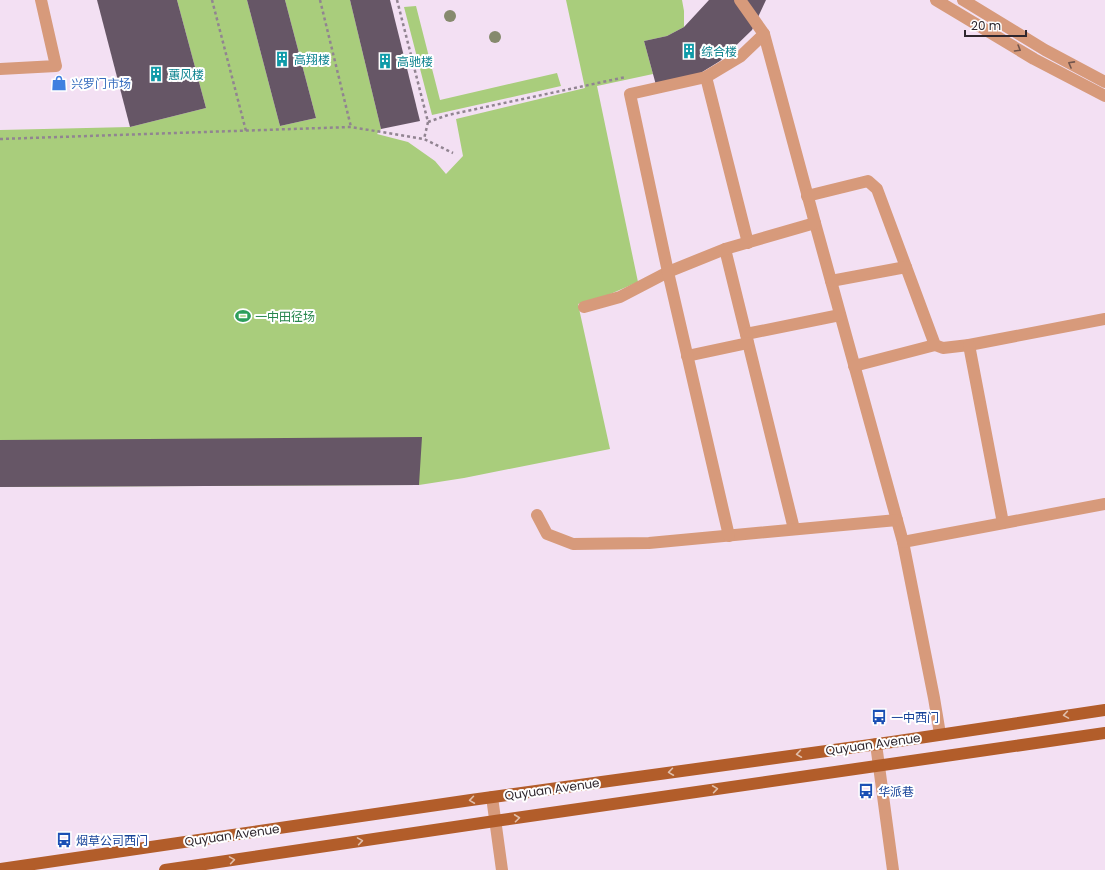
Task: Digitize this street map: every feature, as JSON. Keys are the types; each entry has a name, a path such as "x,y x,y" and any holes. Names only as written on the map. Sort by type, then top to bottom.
{"main road":[{"name":"Quyuan Avenue","path":"0,869 1105,710"},
{"name":"Quyuan Avenue","path":"166,870 495,820 1105,733"}],"street":[{"path":"0,68 56,66 41,0"},
{"path":"740,0 764,34 814,223 903,542 940,734"},
{"path":"936,0 1034,59 1105,96"},
{"path":"963,0 1046,50 1105,82"},
{"path":"729,536 668,272 630,94 706,77 741,56 764,34"},
{"path":"706,77 748,243"},
{"path":"807,196 868,181 877,189 935,345"},
{"path":"584,307 620,297 668,272 725,249 814,223"},
{"path":"725,249 794,529"},
{"path":"831,281 906,267"},
{"path":"688,356 840,315"},
{"path":"854,366 935,345 943,348 969,345 1105,320"},
{"path":"969,345 1003,523"},
{"path":"903,542 1105,504"},
{"path":"537,515 547,534 573,544 649,543 897,520"},
{"path":"876,744 893,870"},
{"path":"492,797 502,870"}],"path":[{"path":"212,0 246,131"},
{"path":"320,0 351,127"},
{"path":"397,0 428,122 424,140"},
{"path":"428,122 448,115 631,76"},
{"path":"0,139 351,127 424,140 453,153"}],"green space":[{"name":"一中田径场","path":"177,0 247,0 280,126 316,118 285,0 350,0 381,129 377,134 408,142 435,161 446,174 463,156 456,119 585,88 566,0 682,0 684,27 667,36 644,41 653,74 597,86 638,282 608,295 578,304 610,449 464,478 419,485 0,487 0,130 130,127 206,108"},
{"path":"416,6 440,100 557,73 561,86 432,115 404,7"}],"building":[{"name":"蕙风楼","path":"97,0 177,0 206,108 130,127"},
{"name":"高翔楼","path":"247,0 285,0 316,118 280,126"},
{"name":"高驰楼","path":"350,0 390,0 420,121 381,129"},
{"name":"综合楼","path":"709,0 766,0 752,30 720,61 694,77 656,85 644,41 667,36 684,27"},
{"path":"422,437 419,485 0,487 0,440"}],"place":[{"name":"综合楼","path":"689,51"},
{"name":"高翔楼","path":"282,59"},
{"name":"高驰楼","path":"385,61"},
{"name":"蕙风楼","path":"156,74"},
{"name":"兴罗门市场","path":"59,83"},
{"name":"一中田径场","path":"243,316"},
{"name":"一中西门","path":"879,717"},
{"name":"华派巷","path":"866,791"},
{"name":"烟草公司西门","path":"64,840"}]}
